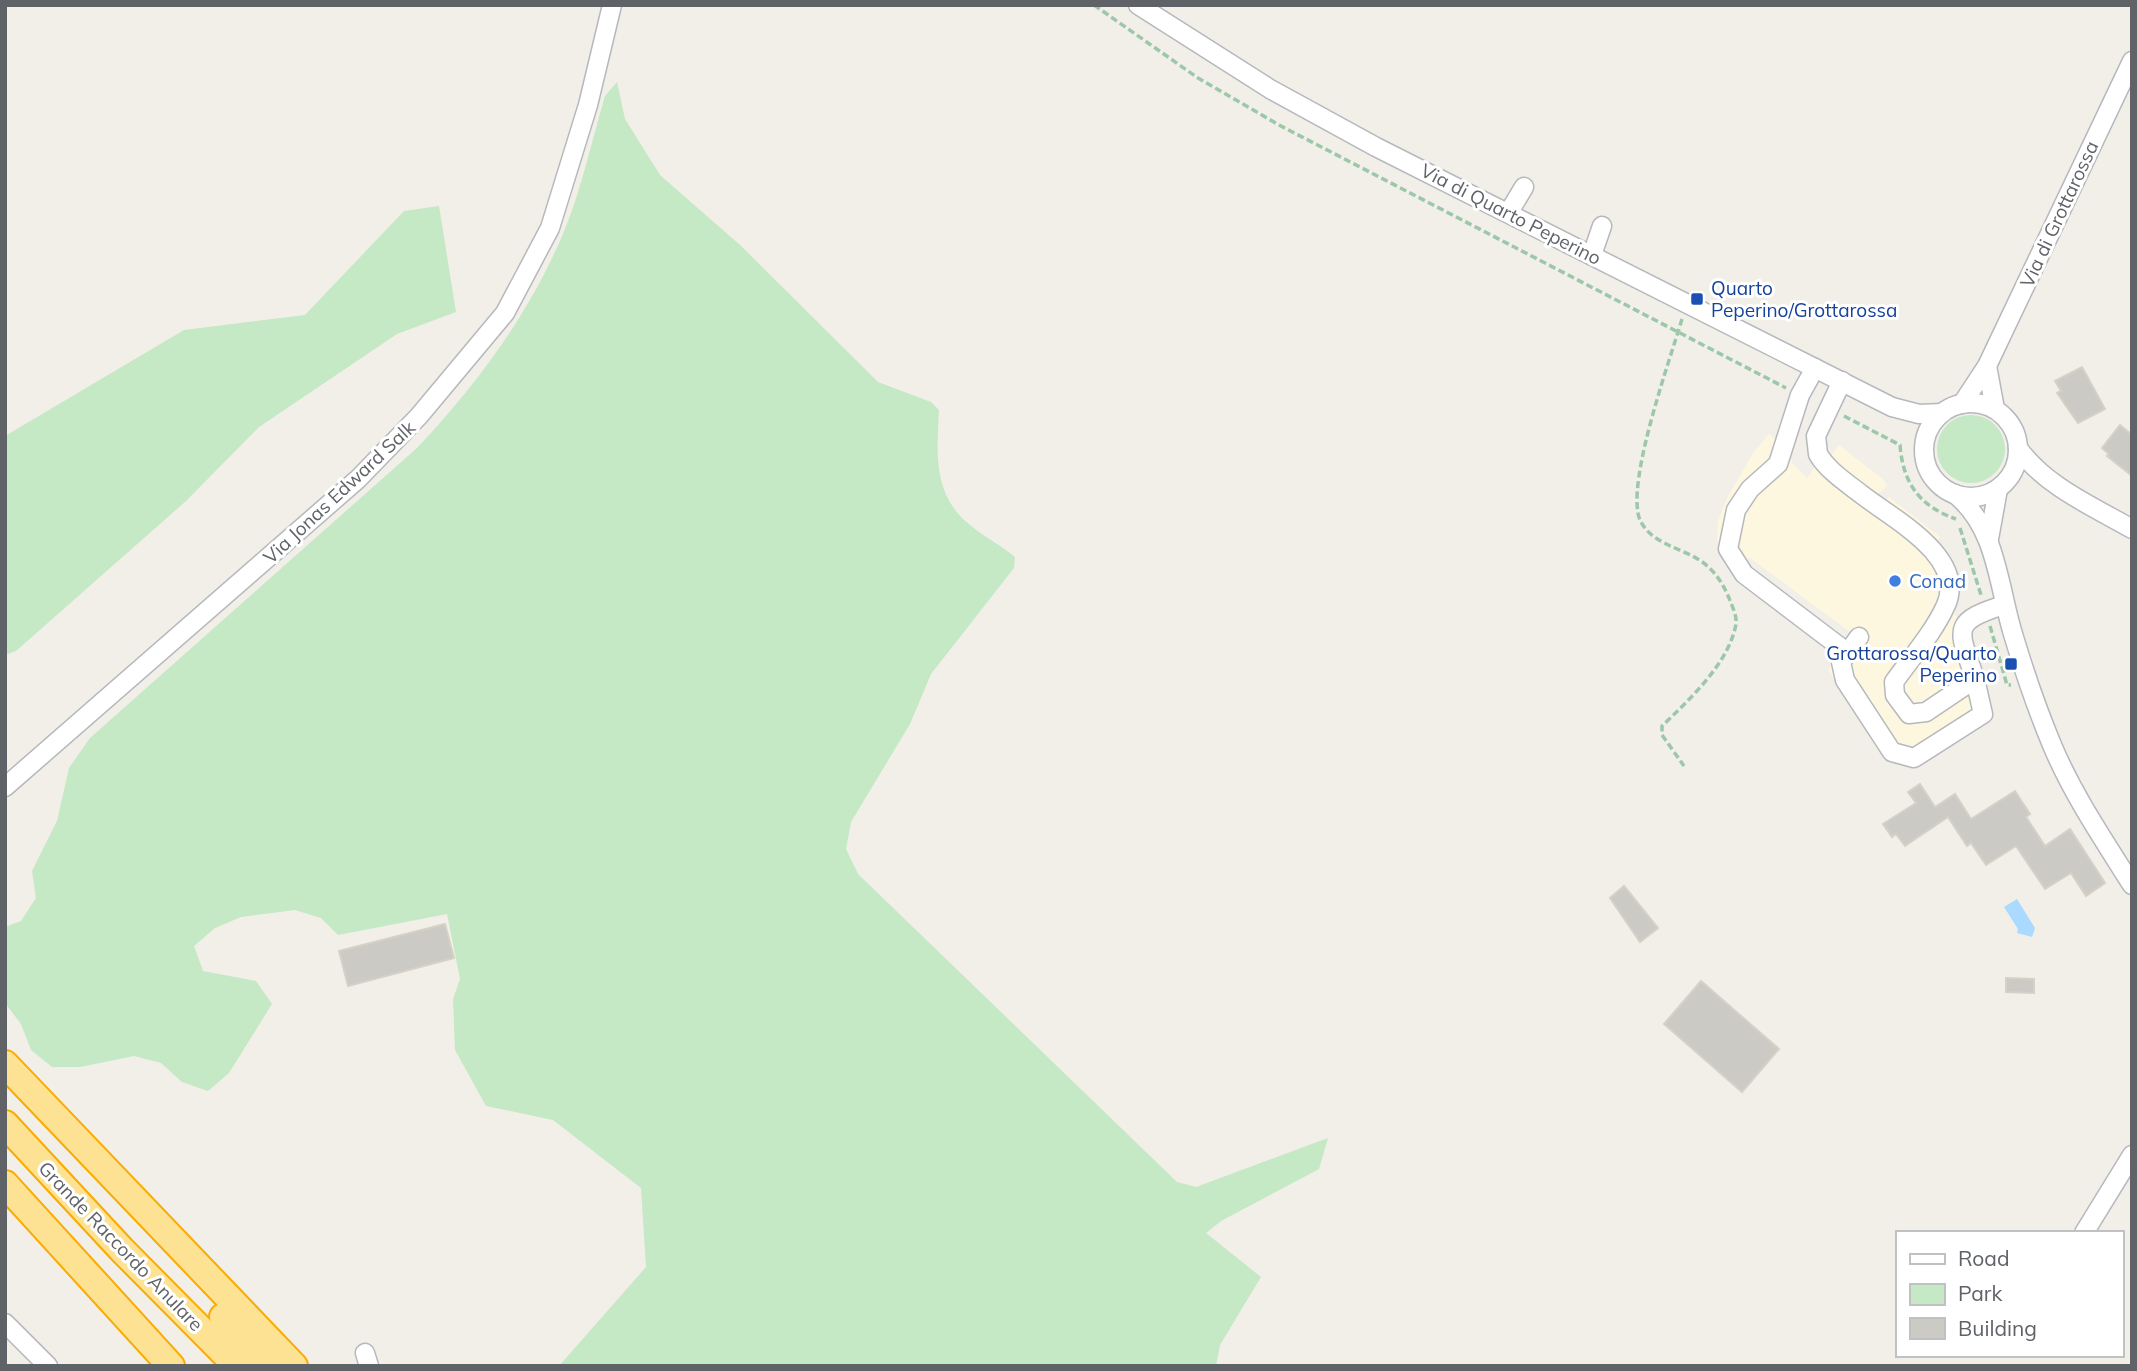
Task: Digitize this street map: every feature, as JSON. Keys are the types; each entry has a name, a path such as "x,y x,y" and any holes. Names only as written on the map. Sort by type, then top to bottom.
{"highway":[{"path":"5,1065 266,1366"},
{"path":"5,1065 294,1366"},
{"name":"Grande Raccordo Anulare","path":"5,1124 122,1250 237,1366"},
{"path":"5,1184 171,1366"},
{"path":"5,1212 171,1366"}],"street":[{"name":"Via Jonas Edward Salk","path":"5,787 358,479 419,416 505,313 550,228 588,105 612,5"},
{"name":"Via di Quarto Peperino","path":"1139,5 1270,89 1376,147 1892,407 1919,414 1942,413"},
{"name":"Via di Grottarossa","path":"1962,404 1987,366 2132,61"},
{"path":"1508,212 1524,187"},
{"path":"1592,255 1602,226"},
{"path":"1987,366 1995,409"},
{"path":"1815,368 1800,395 1778,464 1750,489 1736,510 1728,549 1744,574 1847,653"},
{"path":"1842,381 1828,408 1815,444 1822,461 1934,550 1948,573 1950,590 1945,607 1894,682 1899,704 1909,714 1926,712 1975,679"},
{"path":"2132,529 2054,483 2031,465 2018,448 2012,426 1995,409 1975,403 1962,404 1942,413 1928,429 1924,448 1931,474 1978,516 1989,539 2004,605 2029,683 2068,780 2132,885"},
{"name":"Via di Quarto Peperino","path":"1892,407 1916,432 1924,448"},
{"path":"1989,539 2001,486 2015,468 2018,448"},
{"path":"1955,494 1977,497 2022,478 2054,483"},
{"path":"1859,637 1841,662 1845,680 1892,752 1914,758 1983,714 1962,634 1969,618 2004,605"},
{"path":"2085,1231 2132,1155"},
{"path":"5,1323 48,1366"}],"path":[{"path":"1094,5 1198,78 1279,125 1800,395"},
{"path":"1684,766 1662,735 1662,726 1723,657 1731,643 1736,624 1723,583 1700,560 1652,536 1640,521 1635,498 1647,435 1686,303"},
{"path":"1828,408 1900,445 1905,474 1917,496 1933,509 1957,519 2007,685 2029,683"}],"shaded area":[{"path":"1769,434 1789,449 1792,463 1807,478 1826,453 1831,456 1839,445 1884,480 1887,486 1876,495 1884,502 1889,497 1940,537 1935,542 1954,567 1955,615 1958,617 1975,603 1980,623 1970,632 1970,639 1989,703 1906,763 1888,759 1877,749 1829,671 1832,654 1861,640 1749,557 1739,581 1725,565 1717,538 1718,521 1728,496 1754,452"}],"green space":[{"path":"617,82 625,119 660,175 740,245 878,382 931,402 939,410 938,457 943,487 949,500 970,525 1015,557 1014,568 931,674 910,724 851,822 846,849 858,874 1177,1182 1196,1187 1328,1138 1319,1169 1221,1221 1206,1233 1261,1277 1220,1345 1216,1366 559,1366 646,1267 641,1188 553,1120 486,1106 455,1050 453,999 460,979 447,914 338,935 321,918 295,910 241,917 215,928 194,946 203,971 256,981 272,1004 229,1073 208,1091 182,1082 161,1063 134,1056 80,1067 52,1067 31,1050 21,1024 5,1003 5,927 21,921 36,898 32,871 57,821 69,768 90,738 417,448 482,372 519,318 551,260 577,197 605,96"},
{"path":"439,206 456,312 397,334 259,427 186,501 16,651 5,655 5,436 184,330 305,315 404,211"},
{"path":"1971,415 1984,418 1995,425 2002,436 2005,449 2002,462 1995,473 1984,480 1971,483 1958,480 1947,473 1940,462 1937,449 1940,436 1947,425 1958,418"}],"water":[{"path":"2017,899 2035,928 2032,937 2017,933 2018,929 2004,907"}],"building":[{"path":"2082,367 2105,409 2078,423 2057,393 2061,391 2055,381"},
{"path":"2120,425 2132,435 2132,476 2107,456 2109,454 2102,448"},
{"path":"1920,784 1935,807 1955,794 1971,819 2015,791 2030,814 2026,817 2045,846 2070,829 2105,883 2086,896 2071,873 2045,889 2016,846 1986,865 1971,843 1967,846 1948,817 1905,846 1896,834 1892,837 1883,824 1916,803 1908,792"},
{"path":"1624,886 1658,928 1640,942 1610,898"},
{"path":"445,924 454,958 348,986 339,951"},
{"path":"2006,978 2034,979 2034,993 2006,992"},
{"path":"1701,981 1779,1049 1742,1092 1664,1024"}],"place":[{"name":"Quarto Peperino/Grottarossa","path":"1697,299"},
{"name":"Conad","path":"1895,581"},
{"name":"Grottarossa/Quarto Peperino","path":"2011,664"}]}
